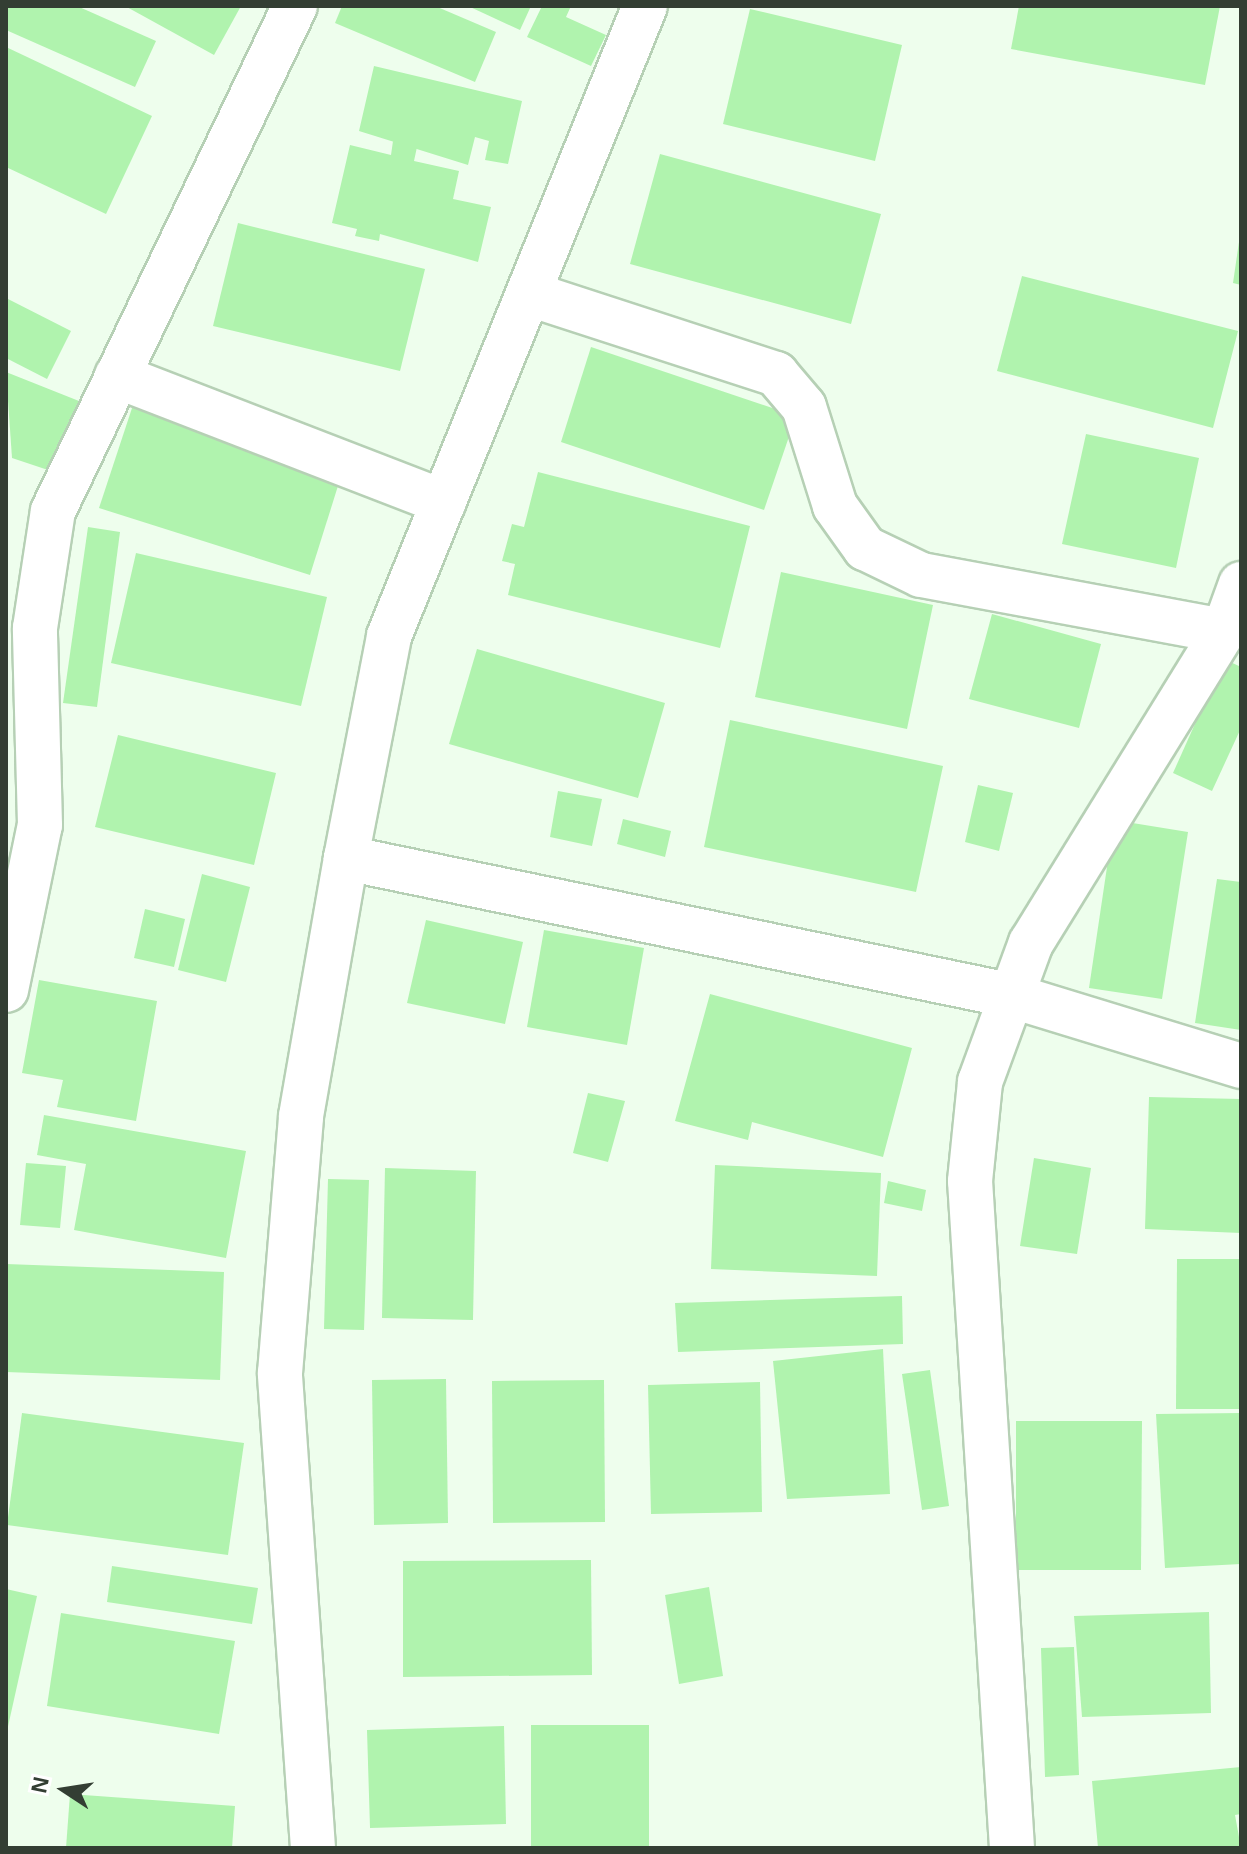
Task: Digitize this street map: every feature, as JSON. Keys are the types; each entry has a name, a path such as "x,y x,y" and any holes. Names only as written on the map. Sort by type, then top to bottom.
{"street":[{"path":"6,990 40,825 21,625 53,511 295,6"},
{"path":"313,1848 280,1373 301,1116 346,858 389,636 533,295 645,6"},
{"path":"533,295 776,374 804,407 835,506 865,548 921,575 1224,631"},
{"path":"117,376 444,502"},
{"path":"1012,1848 970,1181 980,1082 1009,995 1057,899 1224,631 1241,584"},
{"path":"346,858 1009,995 1241,1066"}],"building":[{"path":"6,6 77,6 156,41 135,87 6,30"},
{"path":"125,6 241,6 214,55"},
{"path":"342,6 435,6 496,32 475,82 335,23"},
{"path":"468,6 531,6 520,30"},
{"path":"542,6 571,6 566,17 606,35 591,66 527,37"},
{"path":"1019,6 1220,6 1205,85 1011,49"},
{"path":"750,9 902,45 875,161 723,124"},
{"path":"6,47 152,116 106,214 6,167"},
{"path":"374,66 522,101 508,164 485,160 489,141 475,137 468,165 359,131"},
{"path":"393,141 417,147 414,161 459,171 453,199 491,207 478,262 380,234 379,241 355,236 357,229 332,223 350,145 391,155"},
{"path":"660,154 881,214 851,324 630,264"},
{"path":"238,223 425,269 400,371 213,326"},
{"path":"1241,242 1241,285 1233,283"},
{"path":"1022,276 1238,331 1213,428 997,371"},
{"path":"6,298 71,331 47,379 6,358"},
{"path":"591,347 796,416 764,510 561,442"},
{"path":"6,372 84,403 57,473 12,458"},
{"path":"134,402 343,470 310,575 99,508"},
{"path":"1086,434 1199,458 1176,568 1062,544"},
{"path":"538,472 750,526 720,648 508,595 515,564 502,561 512,524 524,527"},
{"path":"88,527 120,532 97,707 63,703"},
{"path":"136,553 327,597 301,706 111,663"},
{"path":"781,572 933,605 907,729 755,697"},
{"path":"992,614 1101,644 1079,728 969,699"},
{"path":"477,649 665,703 638,798 449,744"},
{"path":"1224,659 1241,667 1241,728 1212,791 1173,773"},
{"path":"730,720 943,766 916,892 704,847"},
{"path":"118,735 276,773 254,865 95,827"},
{"path":"978,785 1013,793 999,851 965,842"},
{"path":"558,791 602,799 592,846 550,837"},
{"path":"623,819 671,831 665,857 617,844"},
{"path":"1114,820 1188,832 1162,999 1089,988"},
{"path":"202,874 250,887 226,982 178,970"},
{"path":"1217,879 1241,882 1241,1030 1195,1023"},
{"path":"145,909 185,919 174,967 134,958"},
{"path":"426,920 523,942 505,1024 407,1003"},
{"path":"544,930 644,948 627,1045 527,1027"},
{"path":"39,980 157,1001 136,1121 57,1107 63,1080 22,1073"},
{"path":"710,994 912,1048 883,1157 752,1122 748,1140 675,1121"},
{"path":"588,1093 625,1101 608,1162 573,1153"},
{"path":"1149,1097 1241,1099 1241,1233 1145,1229"},
{"path":"44,1115 246,1151 226,1258 74,1230 86,1164 37,1155"},
{"path":"1034,1158 1091,1168 1077,1254 1020,1246"},
{"path":"26,1163 66,1166 60,1228 20,1225"},
{"path":"715,1165 881,1173 877,1276 711,1269"},
{"path":"385,1168 476,1171 473,1320 382,1318"},
{"path":"328,1179 369,1180 364,1330 324,1329"},
{"path":"888,1181 926,1190 922,1211 884,1203"},
{"path":"1177,1259 1241,1259 1241,1409 1176,1409"},
{"path":"6,1264 224,1272 220,1380 6,1372"},
{"path":"902,1296 903,1344 678,1352 675,1303"},
{"path":"883,1349 890,1494 787,1499 773,1361"},
{"path":"930,1370 949,1506 922,1510 902,1374"},
{"path":"446,1379 448,1523 374,1525 372,1380"},
{"path":"604,1380 605,1522 493,1523 492,1381"},
{"path":"760,1382 762,1512 651,1514 648,1385"},
{"path":"22,1413 244,1443 228,1555 7,1525"},
{"path":"1241,1413 1241,1564 1165,1568 1156,1414"},
{"path":"1016,1421 1142,1421 1141,1570 1016,1570"},
{"path":"591,1560 592,1675 403,1677 403,1561"},
{"path":"112,1566 258,1588 252,1624 107,1602"},
{"path":"709,1587 723,1676 679,1684 665,1595"},
{"path":"6,1589 37,1596 7,1731 6,1731"},
{"path":"1209,1612 1211,1713 1082,1717 1074,1616"},
{"path":"61,1613 235,1641 219,1734 47,1706"},
{"path":"1074,1647 1079,1775 1045,1777 1041,1648"},
{"path":"531,1725 649,1725 649,1848 531,1848"},
{"path":"504,1726 506,1824 370,1828 367,1730"},
{"path":"1241,1767 1241,1814 1235,1815 1241,1848 1098,1848 1092,1781"},
{"path":"70,1794 235,1806 232,1848 66,1848"}]}
